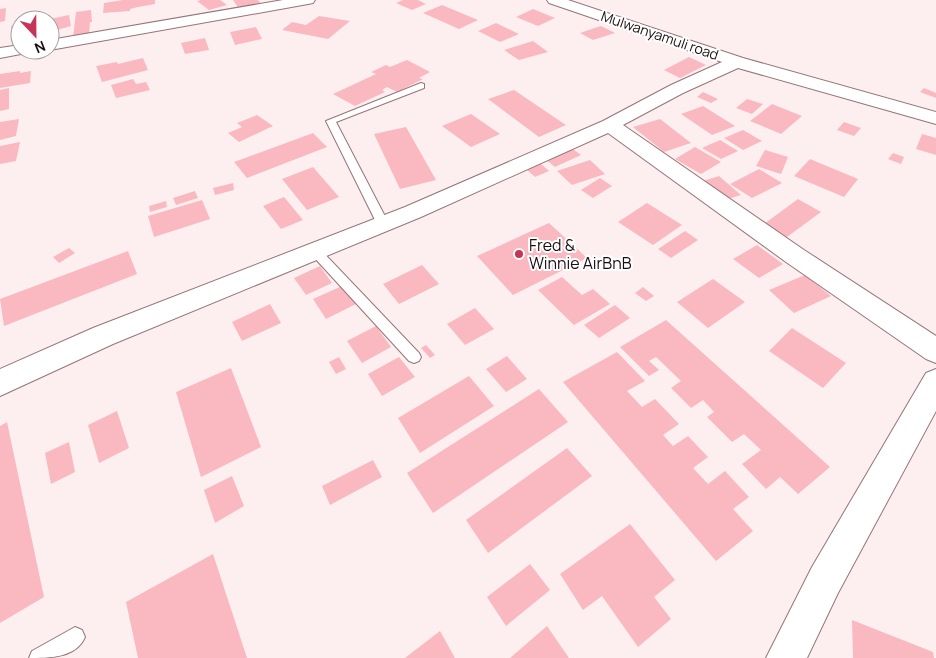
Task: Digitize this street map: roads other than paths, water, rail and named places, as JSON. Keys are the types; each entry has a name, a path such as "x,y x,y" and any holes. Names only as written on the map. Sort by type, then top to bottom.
{"street":[{"path":"60,43 308,0"},
{"name":"Mulwanyamuli road","path":"554,0 737,62 936,118"},
{"path":"0,383 103,336 383,224 610,125 677,88 737,62"},
{"path":"610,125 794,256 936,351"},
{"path":"786,658 825,580 936,382"}],"lane":[{"path":"383,224 332,121 420,86"},
{"path":"315,251 414,357"},
{"path":"40,658 75,637"}],"place":[{"name":"Fred & Winnie AirBnB","path":"519,254"}]}
